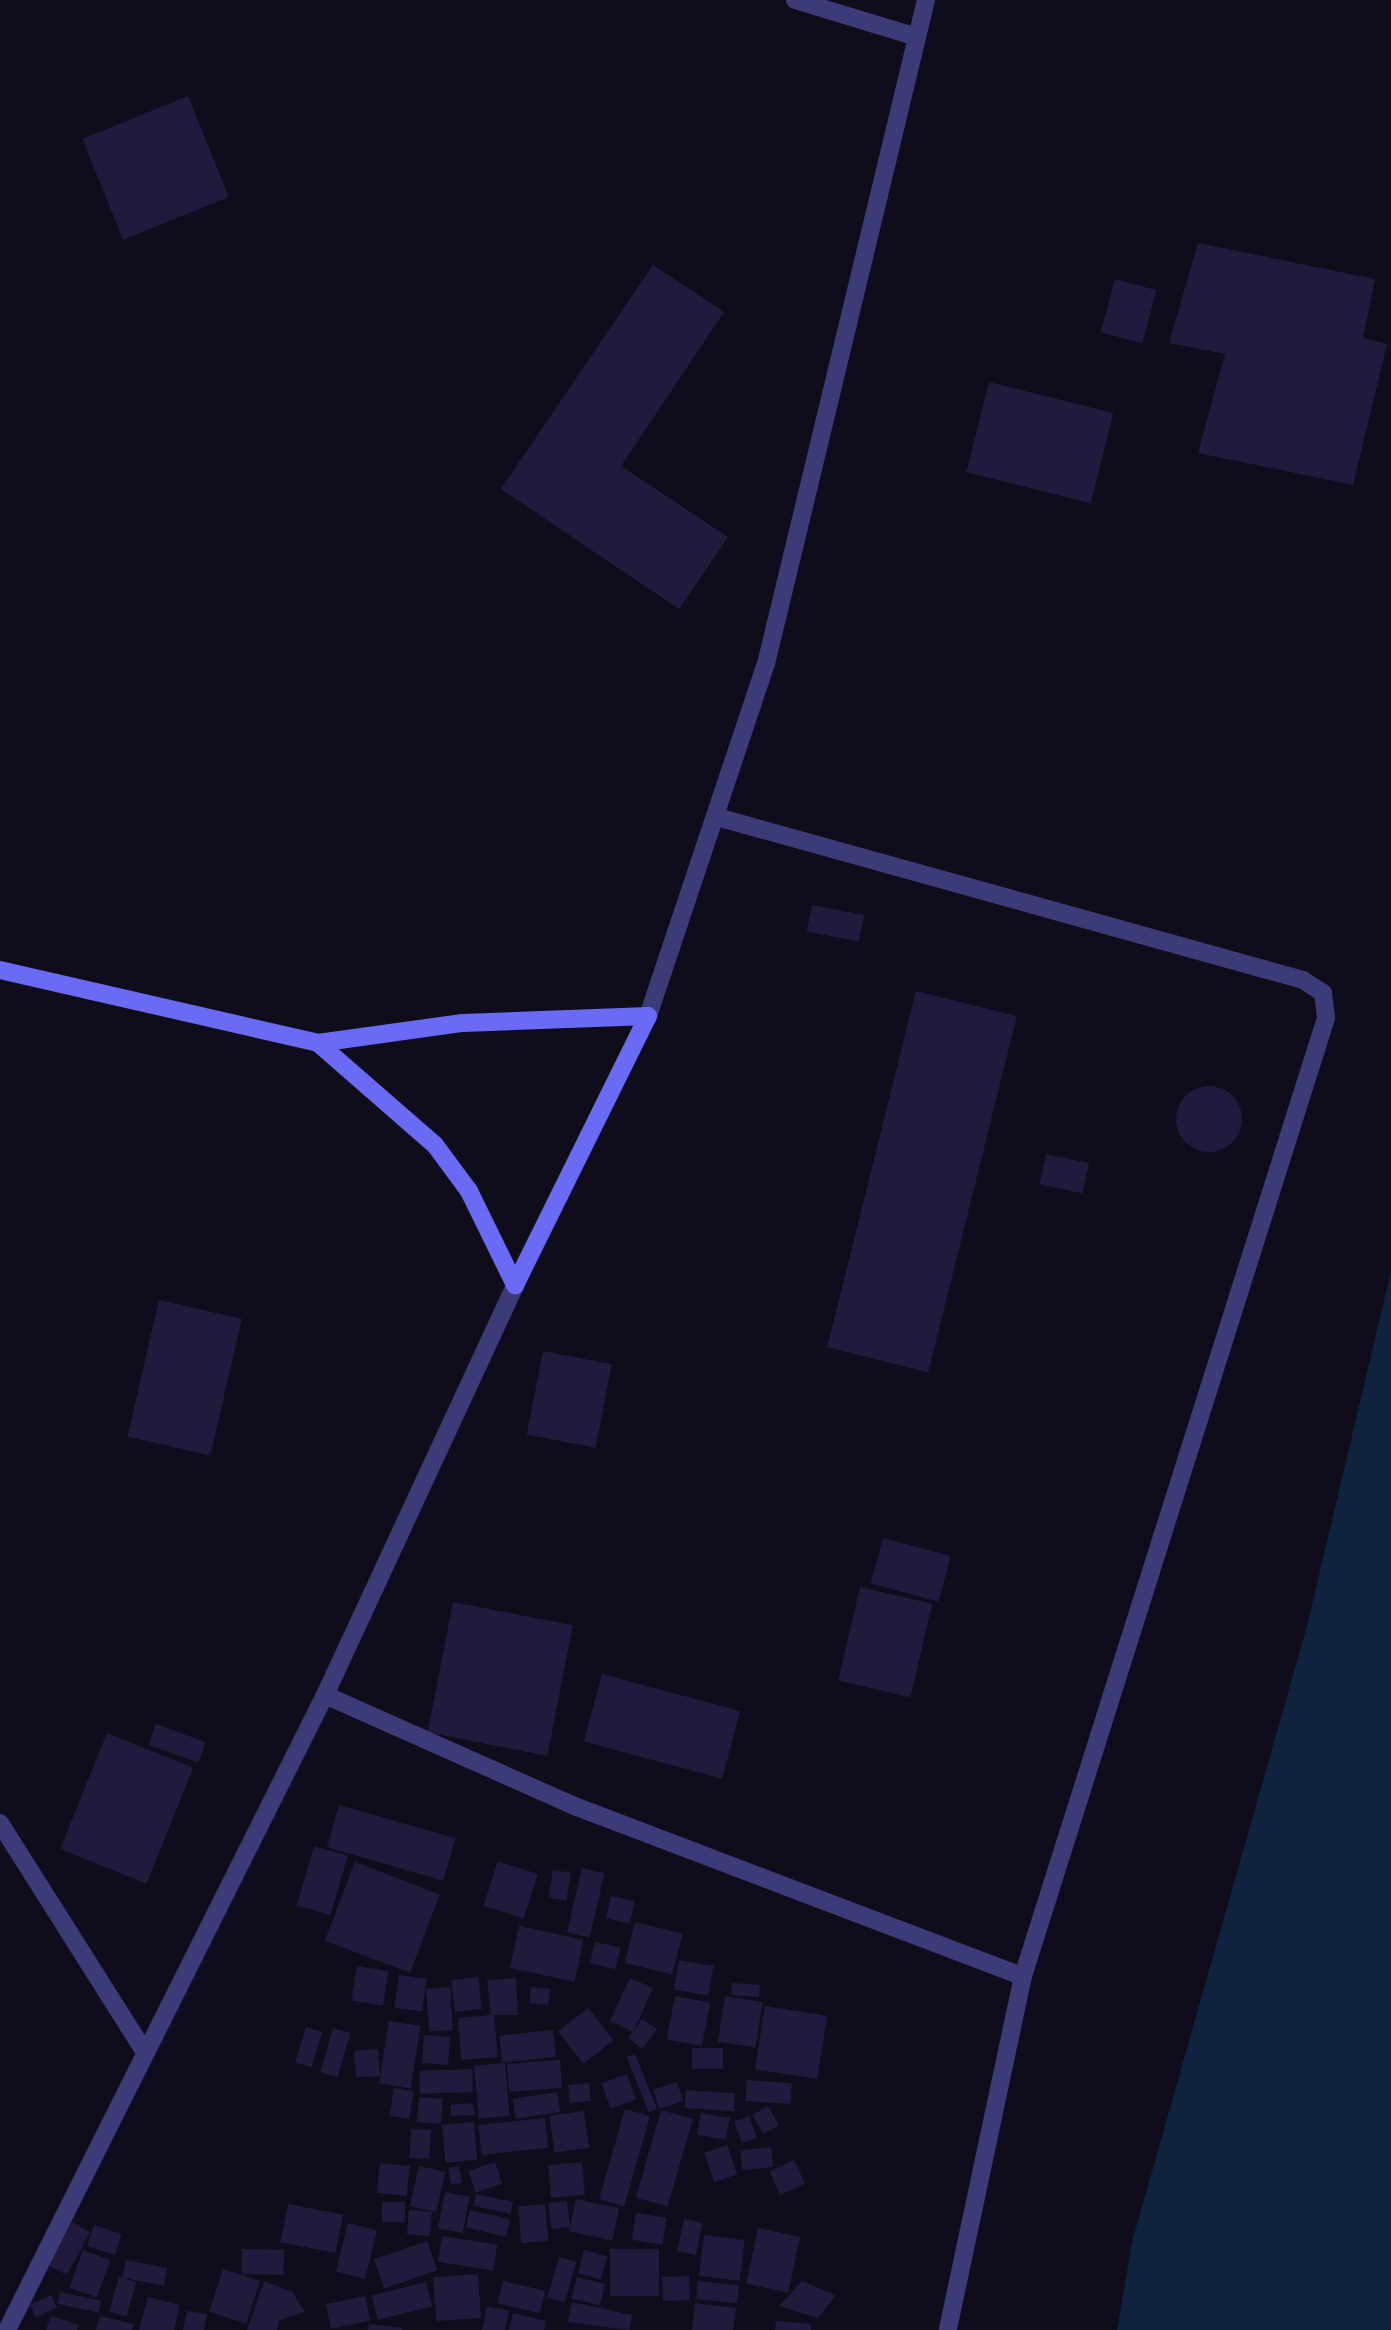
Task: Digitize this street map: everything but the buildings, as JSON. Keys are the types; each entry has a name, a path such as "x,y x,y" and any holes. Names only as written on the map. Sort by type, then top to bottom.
{"street":[{"path":"795,0 917,37"},
{"path":"7,2330 144,2049 325,1695 515,1285 648,1016 717,817 766,664 926,0"},
{"path":"717,817 1303,980 1323,993 1326,1017 1023,1976 948,2330"},
{"path":"0,970 318,1043 463,1023 648,1016"},
{"path":"318,1043 435,1144 469,1191 515,1285"},
{"path":"325,1695 577,1807 1023,1976"},
{"path":"0,1823 144,2049"}],"water":[{"path":"1391,1271 1391,2330 1117,2330 1132,2242 1307,1626"}]}
